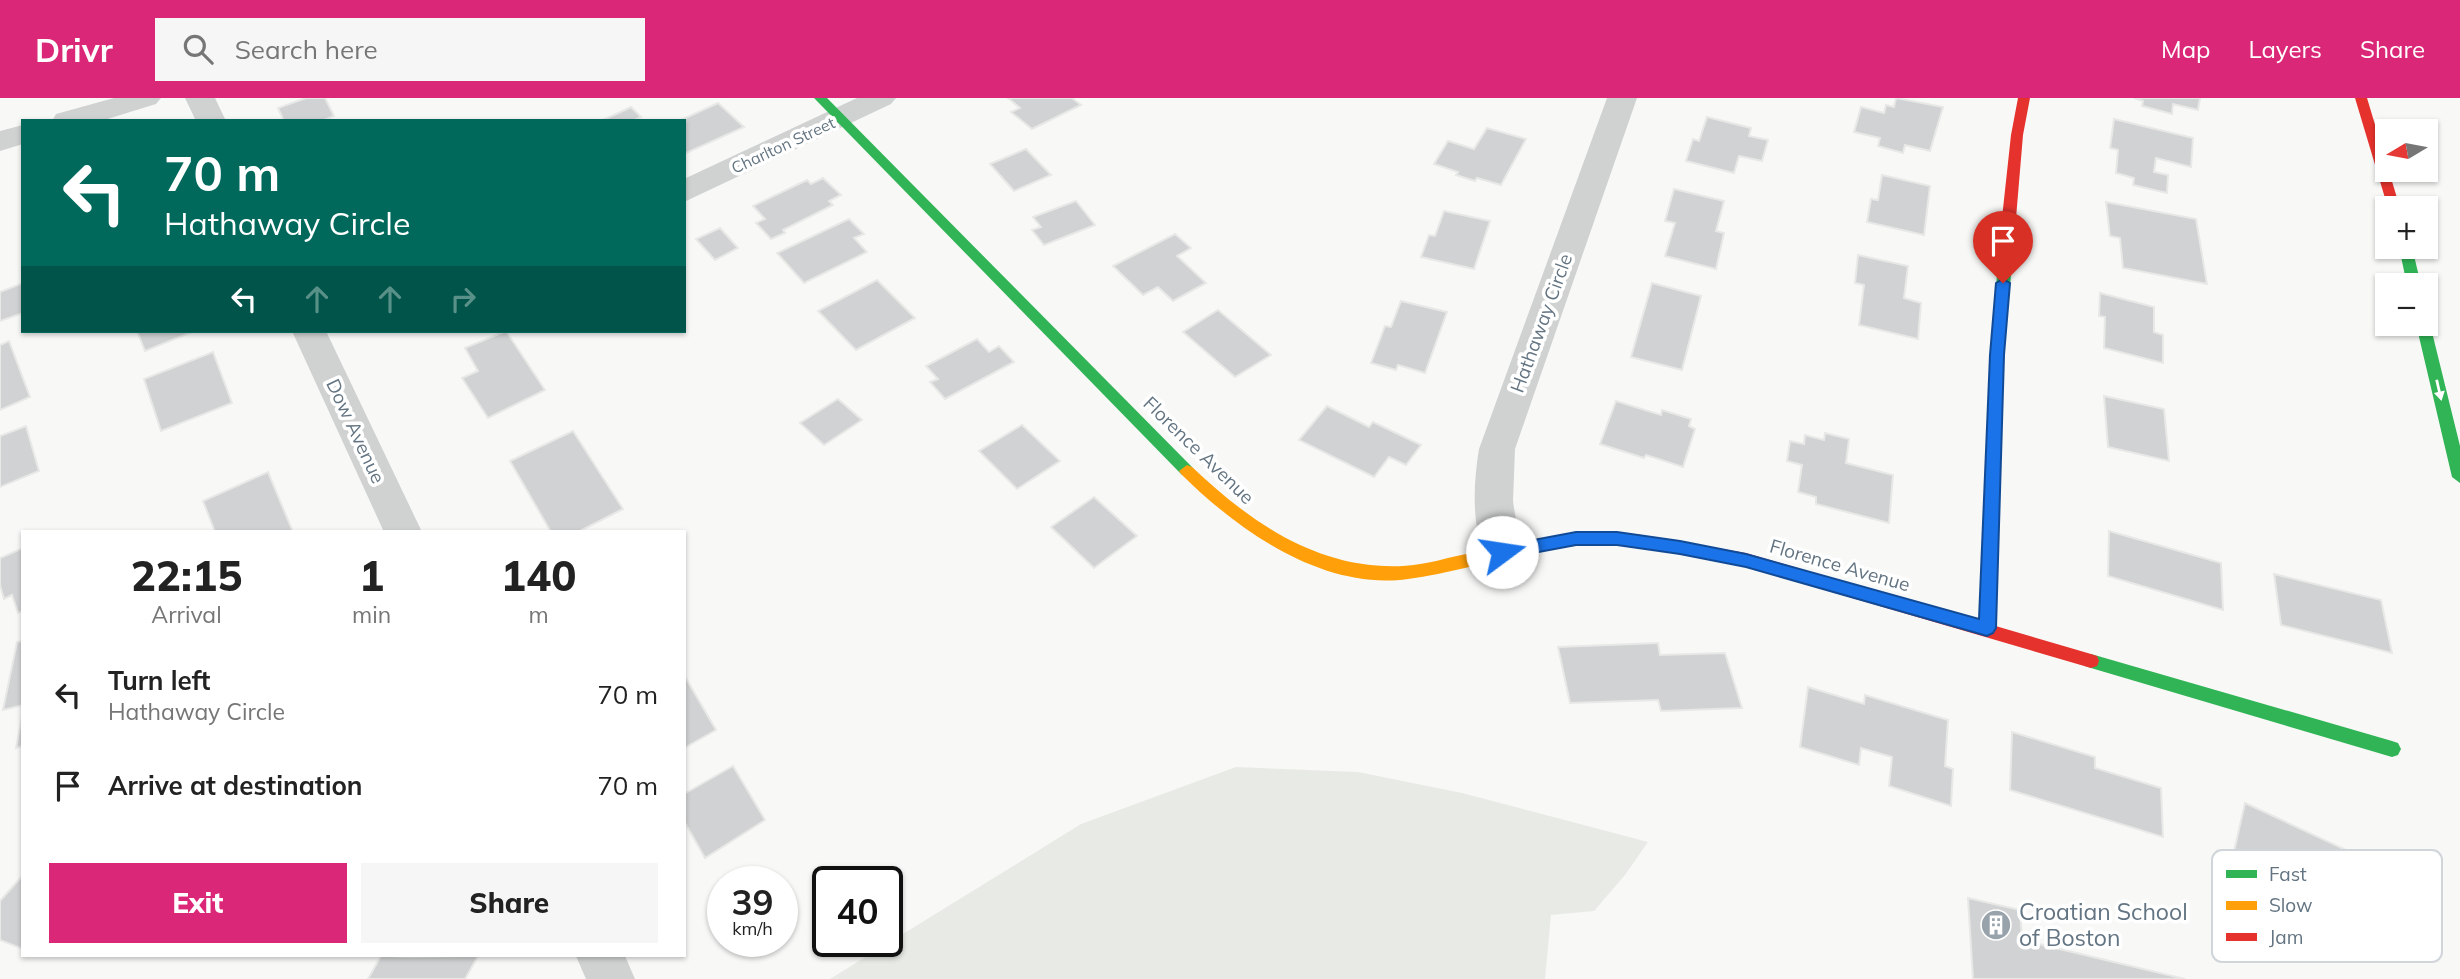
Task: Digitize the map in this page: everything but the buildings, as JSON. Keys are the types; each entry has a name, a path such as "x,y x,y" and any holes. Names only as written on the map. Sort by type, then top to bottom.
{"street":[{"path":"74,119 146,98"},
{"path":"200,98 210,119"},
{"name":"Charlton Street","path":"686,191 830,108 881,98"},
{"name":"Hathaway Circle","path":"1502,552 1493,514 1491,480 1497,449 1622,98"},
{"path":"1987,628 1997,355 2017,135 2024,98"},
{"path":"2361,98 2390,196"},
{"name":"Florence Avenue","path":"830,108 1203,488 1242,521 1308,556 1341,568 1374,574 1403,574 1576,538 1617,539 1680,547 1746,560 1987,628 2392,749"},
{"path":"0,141 21,135"},
{"name":"Dow Avenue","path":"310,333 401,530"},
{"path":"2426,336 2460,477"},
{"path":"600,957 611,979"}],"shaded area":[{"path":"1236,767 1358,772 1462,793 1648,842 1625,875 1594,911 1551,915 1545,979 830,979 866,957 903,957 903,934 1081,824"}],"traffic: fast":[{"path":"820,98 1187,471"},
{"path":"1987,628 1997,355 2009,218"},
{"path":"2408,259 2411,273"},
{"path":"2426,336 2460,477"},
{"path":"2091,661 2392,749"}],"traffic: slow":[{"path":"1187,471 1234,513 1286,546 1314,559 1374,573 1406,573 1552,542 1595,538 1635,540"}],"traffic: jam":[{"path":"2009,218 2017,135 2024,98"},
{"path":"2361,98 2390,196"},
{"path":"1635,540 1746,560 2091,661"}],"place":[{"name":"Croatian School of Boston","path":"1996,925"}],"route":[{"path":"1502,552 1538,543 1576,538 1617,539 1680,547 1746,560 1987,628 1997,355 2003,283"}]}
